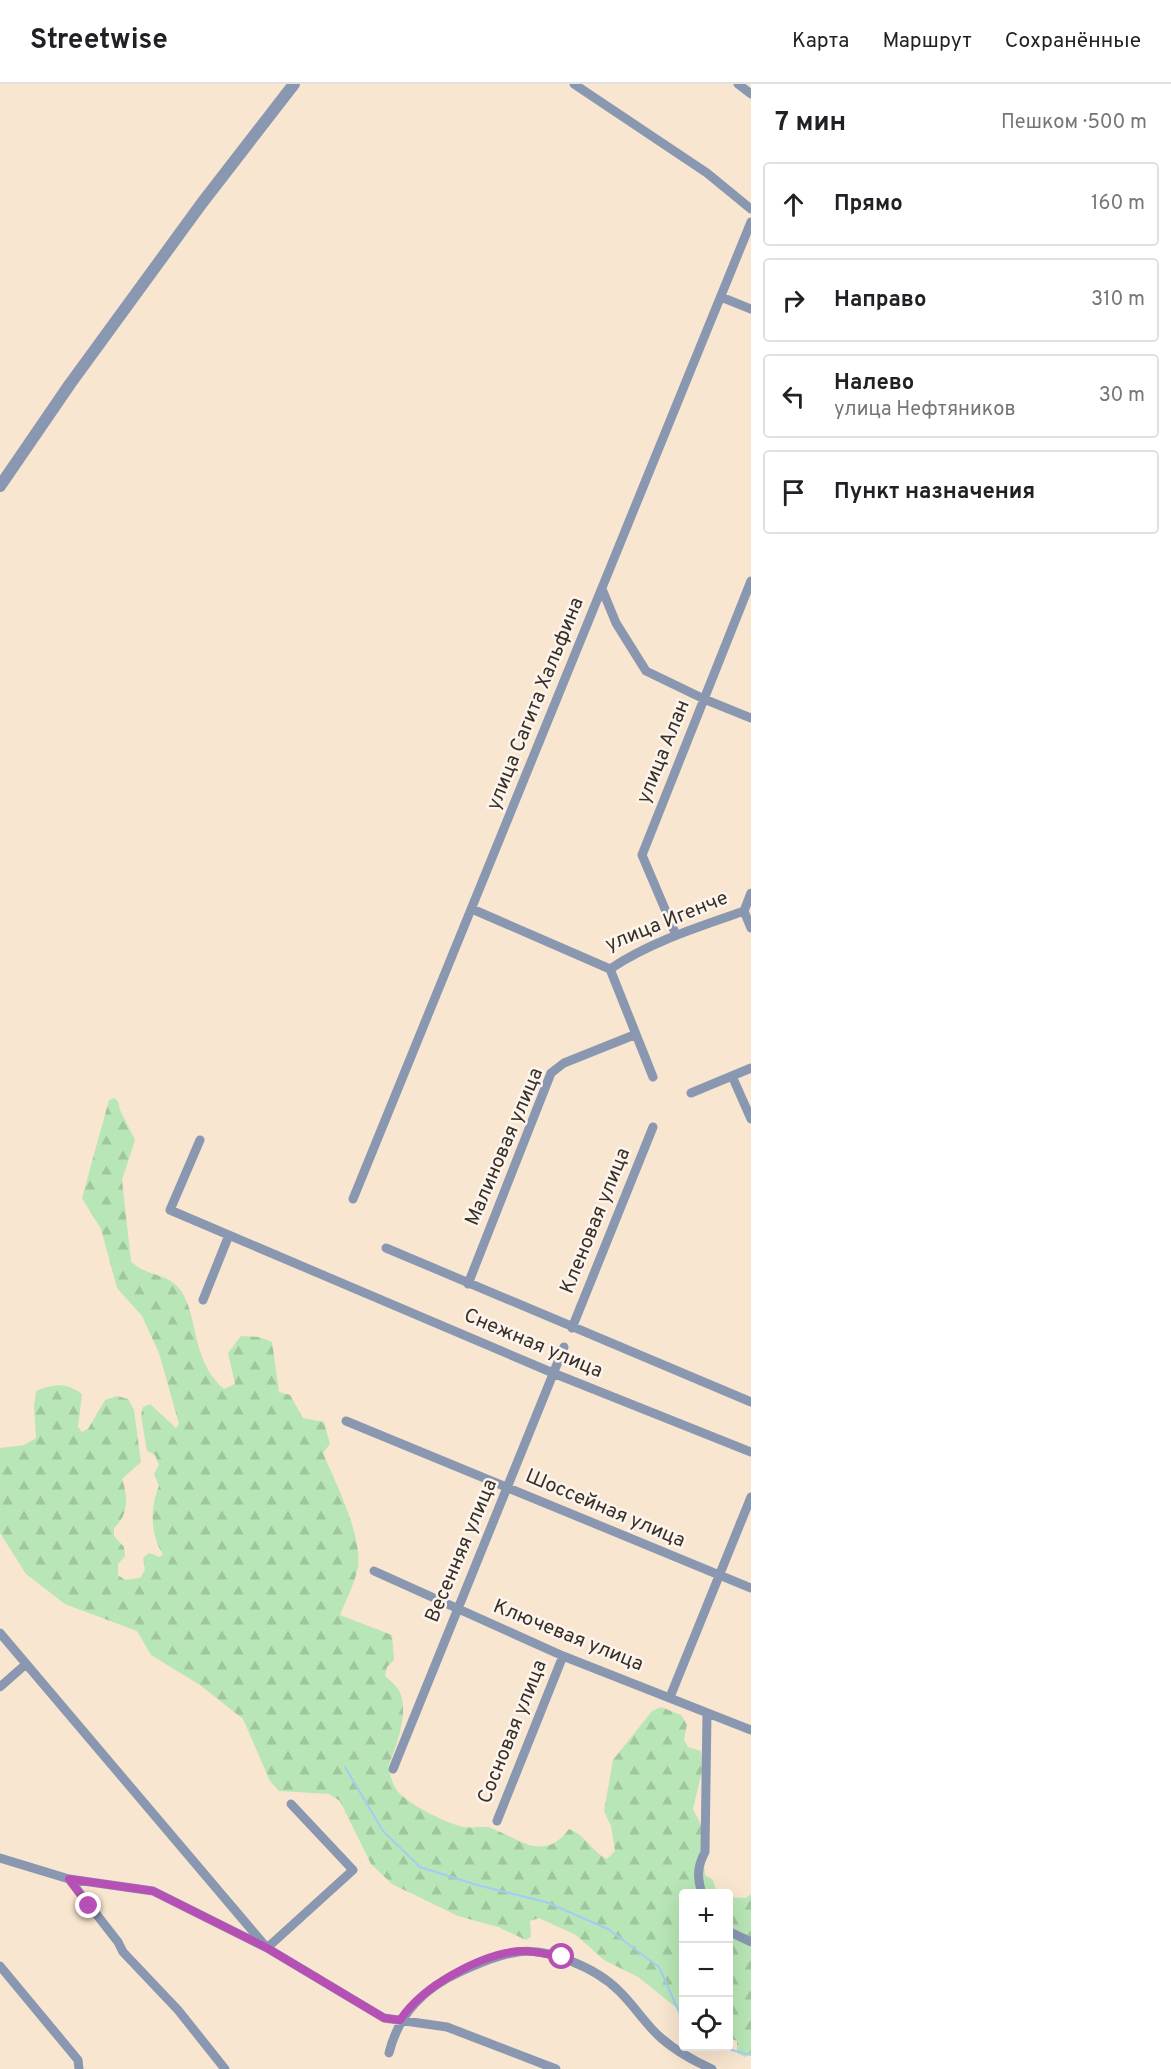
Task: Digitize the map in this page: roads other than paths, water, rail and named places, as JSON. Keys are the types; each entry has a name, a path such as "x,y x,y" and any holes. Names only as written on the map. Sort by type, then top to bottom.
{"street":[{"path":"0,486 70,384 202,203 294,84"},
{"path":"574,84 707,173 751,209"},
{"path":"738,84 751,94"},
{"name":"улица Сагита Хальфина","path":"353,1199 751,222"},
{"path":"721,297 751,309"},
{"name":"улица Алан","path":"676,935 642,855 751,580"},
{"path":"602,589 616,622 646,671 704,699 751,718"},
{"path":"751,893 744,911 751,928"},
{"name":"улица Игенче","path":"472,909 610,969 627,957 676,935 744,911"},
{"path":"610,969 652,1077"},
{"name":"Малиновая улица","path":"468,1284 551,1073 564,1064 634,1035"},
{"path":"691,1093 751,1068"},
{"path":"732,1076 751,1119"},
{"name":"Кленовая улица","path":"572,1328 653,1127"},
{"name":"Снежная улица","path":"200,1140 170,1210 553,1373 751,1452"},
{"path":"203,1300 229,1235"},
{"path":"386,1248 751,1402"},
{"name":"Весенняя улица","path":"393,1769 564,1347"},
{"name":"Шоссейная улица","path":"346,1421 751,1588"},
{"path":"670,1697 751,1497"},
{"name":"Ключевая улица","path":"374,1571 563,1656 751,1730"},
{"path":"0,1633 49,1688 267,1948"},
{"name":"Сосновая улица","path":"496,1821 563,1656"},
{"path":"0,1687 27,1664"},
{"path":"701,1889 698,1866 705,1852 707,1713"},
{"path":"267,1948 353,1870 291,1804"},
{"path":"0,1858 69,1879 153,1891 267,1948 384,2018 447,2027 556,2069"},
{"path":"69,1879 118,1942 123,1952 177,2010 225,2069"},
{"path":"733,1933 751,1942"},
{"path":"389,2053 400,2020 415,2001 434,1987 488,1959 520,1951 572,1961 599,1974 619,1990 660,2037 675,2049 712,2069"},
{"path":"0,1966 78,2060 79,2069"}],"waterway":[{"path":"345,1767 383,1831 420,1867 477,1885 546,1902 608,1929 659,1967 679,2012"},
{"path":"733,2050 751,2055"}]}
